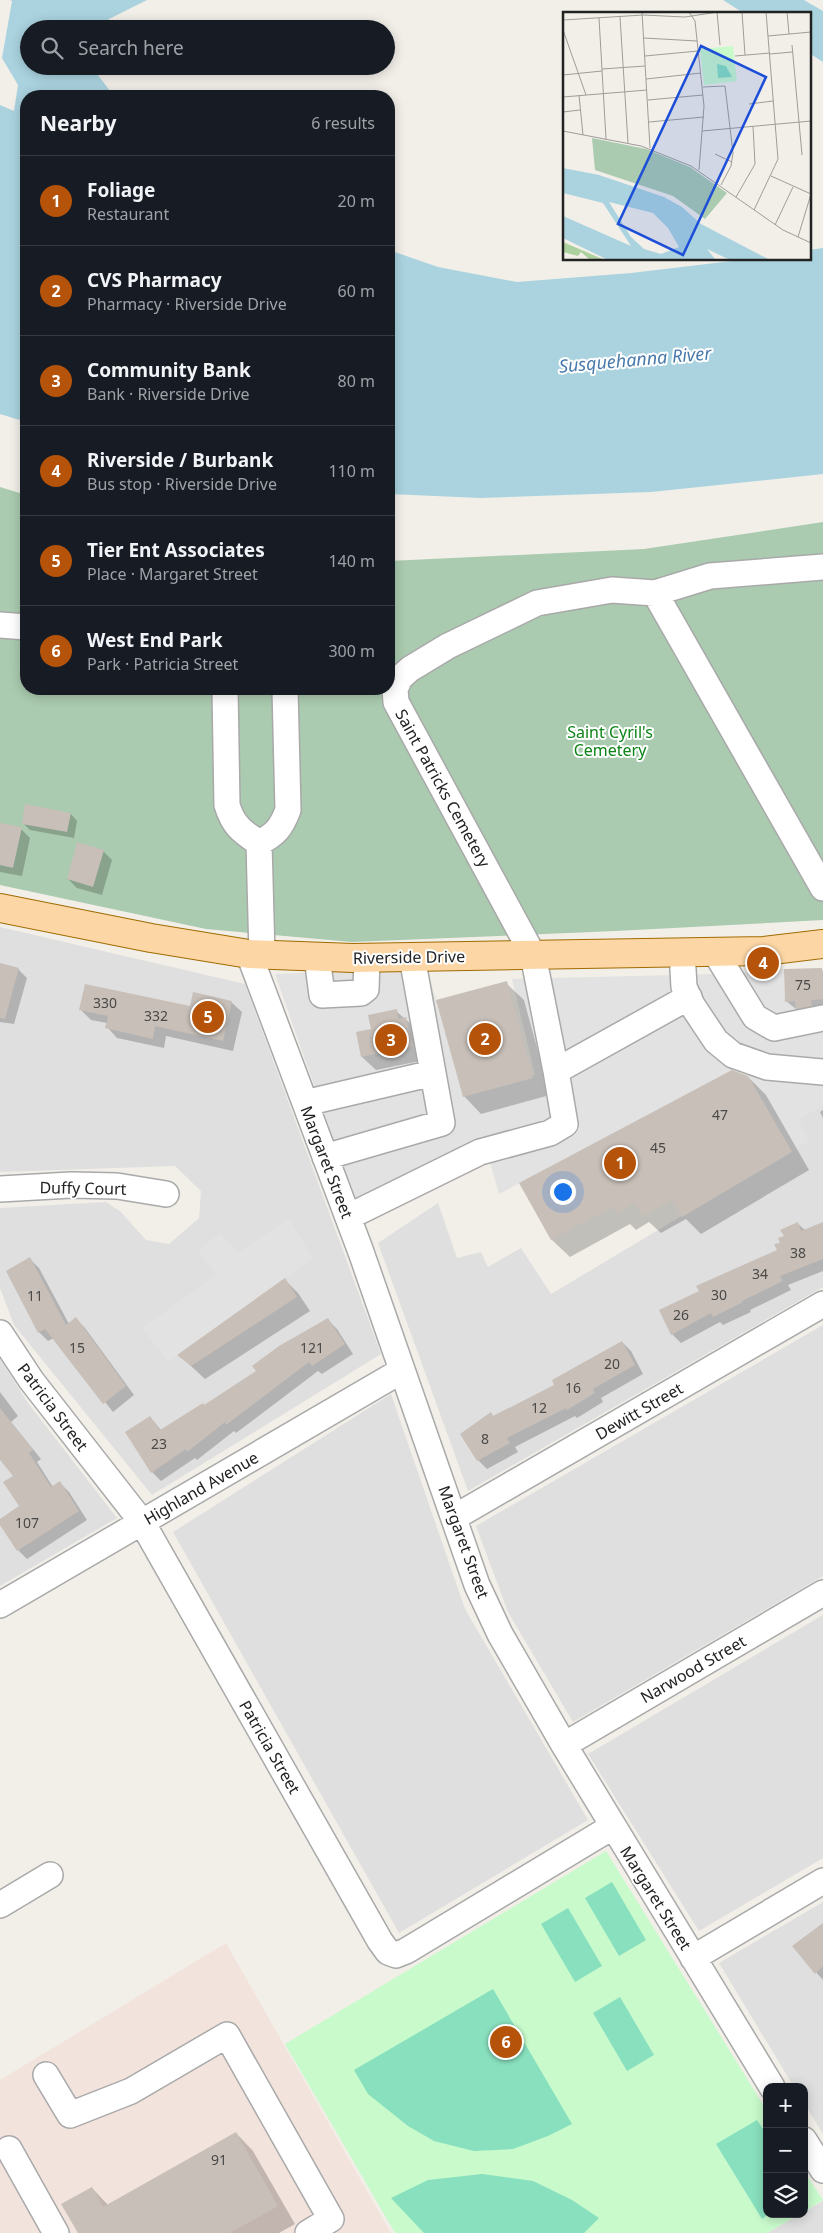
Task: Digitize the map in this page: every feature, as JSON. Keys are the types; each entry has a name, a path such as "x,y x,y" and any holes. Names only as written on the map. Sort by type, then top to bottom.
{"main road":[{"name":"Riverside Drive","path":"0,908 152,938 255,954 317,957 367,958 715,952 764,950 823,944"}],"street":[{"name":"Saint Patricks Cemetery","path":"348,1217 480,1152 550,1133 565,1124 533,955 396,702 395,689 400,678 410,669 448,646 537,604 612,590 655,593 710,576 823,567"},
{"path":"655,593 823,888"},
{"path":"0,625 20,627"},
{"path":"225,695 227,805 232,820 242,831 259,843 273,835 283,823 288,810 285,695"},
{"name":"Margaret Street","path":"259,843 255,954 305,1104 348,1217 455,1517 477,1585 500,1634 612,1827 770,2083"},
{"path":"682,952 684,987 716,1041 733,1054 767,1068 823,1072"},
{"path":"715,952 755,1017 774,1028 823,1018"},
{"path":"317,957 322,995 361,993 366,989 367,958"},
{"path":"325,1157 442,1123 412,957"},
{"path":"556,1071 689,997"},
{"path":"305,1104 433,1074"},
{"name":"Duffy Court","path":"0,1189 71,1185 117,1186 166,1194"},
{"name":"Dewitt Street","path":"455,1517 823,1304"},
{"name":"Patricia Street","path":"0,1333 31,1380 142,1522 388,1952 396,1955 406,1951 612,1827"},
{"name":"Highland Avenue","path":"0,1605 402,1371"},
{"name":"Narwood Street","path":"564,1745 823,1593"},
{"path":"0,1906 50,1875"},
{"path":"693,1958 823,1881"},
{"path":"46,2075 70,2115 131,2091 226,2035 331,2219 308,2233"},
{"path":"808,2146 823,2170"},
{"path":"9,2149 56,2233"}],"shaded area":[{"path":"0,927 245,984 381,1354 152,1495 14,1325 0,1288 0,1208 106,1202 121,1212 146,1240 169,1244 199,1218 201,1191 175,1166 0,1172"},
{"path":"427,968 463,1096 535,1075 512,979 716,974 784,969 785,1002 795,1001 796,1014 812,1013 811,1000 823,999 823,1105 797,1120 810,1140 792,1152 742,1065 499,1194 488,1155 363,1225 275,974"},
{"path":"823,1105 823,1287 468,1491 378,1243 438,1203 457,1258 481,1252 488,1267 521,1248 551,1294 809,1140 797,1120"},
{"path":"289,1219 313,1258 168,1362 142,1328 216,1275 198,1251 220,1233 238,1253"},
{"path":"823,1325 823,1576 573,1722 508,1612 476,1526"},
{"path":"0,1359 28,1403 117,1518 0,1586"},
{"path":"391,1394 465,1609 588,1820 399,1933 173,1532"},
{"path":"823,1615 823,1858 699,1931 588,1754"},
{"path":"823,1902 823,2134 808,2110 808,2083 792,2083 719,1963"},
{"path":"226,1943 391,2233 0,2233 0,2080"},
{"path":"823,2201 823,2233 767,2233 793,2218 808,2218 808,2210"}],"green space":[{"name":"Saint Cyril's Cemetery","path":"0,487 20,493 20,695 395,695 395,561 644,549 823,522 823,920 352,942 206,929 0,885"},
{"path":"606,1851 763,2105 763,2218 793,2218 767,2233 395,2233 285,2044"},
{"path":"612,1882 646,1940 619,1956 585,1898"},
{"path":"568,1908 602,1966 575,1982 541,1924"},
{"path":"493,1989 572,2124 548,2136 513,2149 474,2151 434,2141 408,2126 368,2094 354,2070"},
{"path":"620,1997 654,2055 627,2071 593,2013"},
{"path":"757,2120 763,2129 762,2219 716,2144"},
{"path":"482,2174 533,2181 572,2200 599,2218 584,2233 424,2233 391,2198 428,2180"},
{"path":"808,2177 823,2200 808,2209"}],"water":[{"path":"10,0 147,0 108,20 20,20 20,75 98,75 109,90 20,90 20,420 0,414 0,105 14,111 18,85 2,58 12,1"},
{"path":"723,0 804,0 823,11 823,62 810,54 810,12 742,12"},
{"name":"Susquehanna River","path":"823,248 823,474 651,492 481,498 395,494 395,252 438,267 517,282 631,273 741,260 810,260 810,250"}],"building":[{"path":"25,804 71,813 67,832 22,824"},
{"path":"0,823 22,827 13,868 0,865"},
{"path":"77,842 104,850 93,887 67,879"},
{"path":"0,963 19,968 5,1019 0,1018"},
{"path":"822,968 823,999 811,1000 812,1006 796,1009 795,1001 785,1002 784,969"},
{"path":"507,981 533,1078 463,1097 436,1000"},
{"path":"85,984 190,1006 193,992 232,1001 223,1041 155,1026 153,1039 105,1028 108,1016 79,1010"},
{"path":"397,1009 398,1019 406,1017 413,1046 361,1057 356,1032 371,1029 368,1015"},
{"path":"732,1070 748,1076 792,1152 682,1217 672,1200 642,1216 635,1203 617,1213 612,1207 551,1240 519,1183"},
{"path":"798,1222 801,1231 823,1222 823,1259 780,1276 783,1281 713,1317 711,1313 671,1335 659,1310 699,1291 696,1286 777,1250 774,1244 780,1243 778,1238 784,1236 780,1230"},
{"path":"30,1257 66,1325 76,1317 126,1386 103,1404 45,1329 38,1333 6,1271"},
{"path":"285,1278 297,1297 191,1366 177,1355"},
{"path":"328,1318 345,1344 312,1366 309,1362 226,1425 225,1422 187,1452 186,1449 151,1473 125,1432 150,1416 160,1430 203,1403 204,1405 256,1371 252,1366 279,1346"},
{"path":"622,1341 635,1365 593,1389 595,1393 567,1410 566,1408 507,1438 510,1443 477,1461 460,1434 491,1412 493,1416 554,1385 552,1380"},
{"path":"0,1408 33,1450 29,1453 51,1487 60,1481 79,1511 17,1551 0,1525 0,1519 19,1506 3,1482 13,1476 0,1460"},
{"path":"823,1923 823,1966 815,1974 792,1946"},
{"path":"236,2132 278,2206 230,2233 78,2233 61,2204 92,2187 103,2207"}],"place":[{"name":"Riverside / Burbank","path":"763,963"},
{"name":"Tier Ent Associates","path":"208,1017"},
{"name":"CVS Pharmacy","path":"485,1039"},
{"name":"Community Bank","path":"391,1040"},
{"name":"Foliage","path":"620,1163"},
{"name":"West End Park","path":"506,2042"}]}
